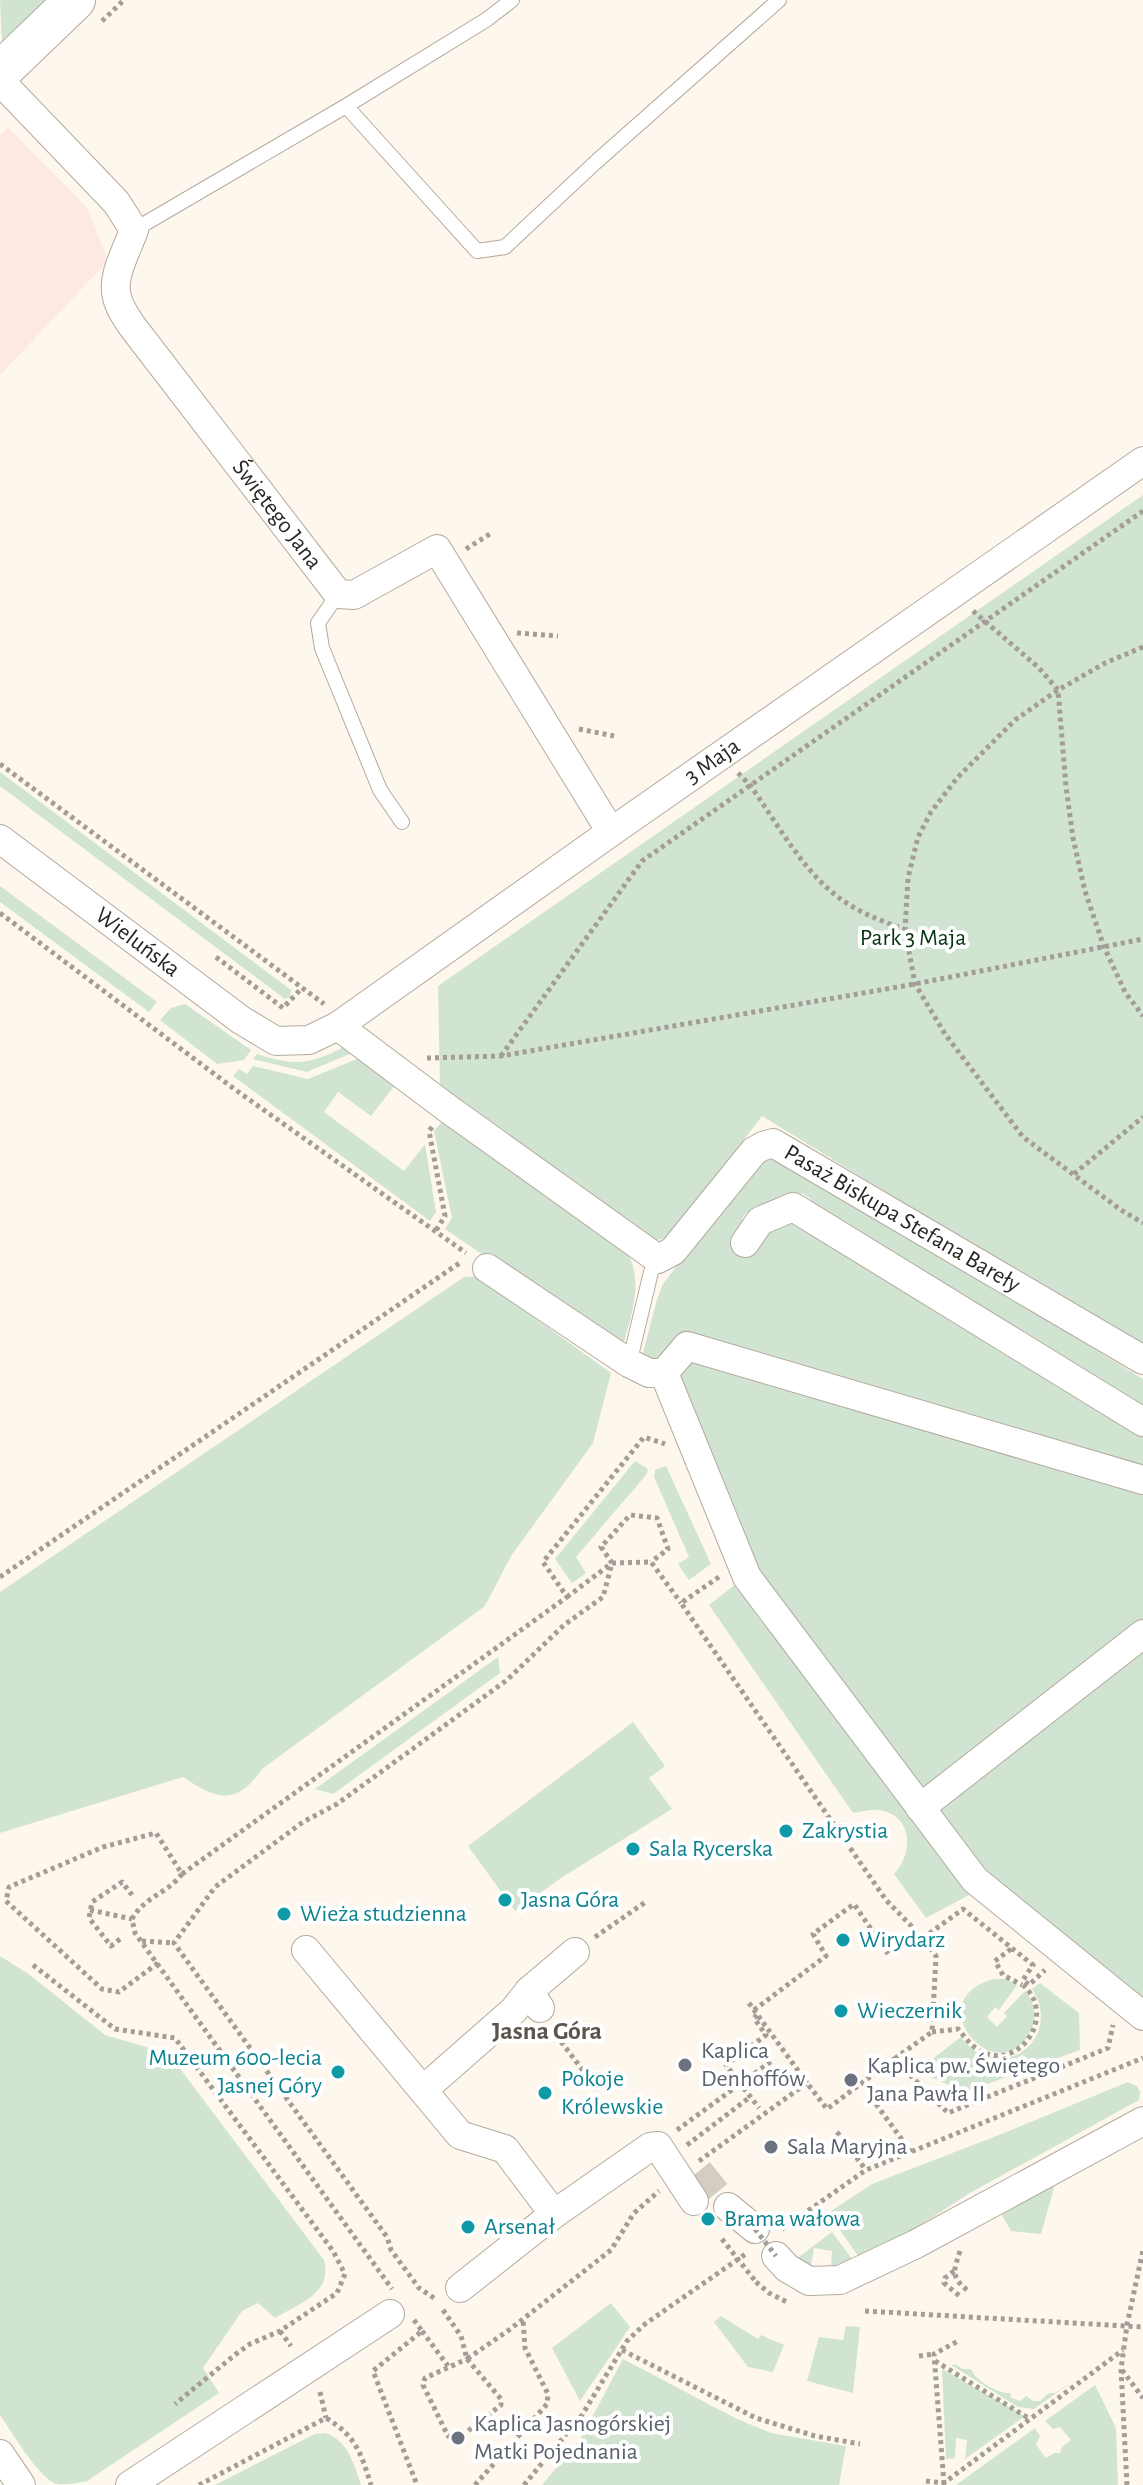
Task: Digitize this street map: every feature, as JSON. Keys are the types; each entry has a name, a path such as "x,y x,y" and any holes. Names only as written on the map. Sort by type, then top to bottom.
{"street":[{"path":"0,72 75,0"},
{"path":"0,81 116,202 134,230"},
{"name":"Świętego Jana","path":"134,230 116,285 117,298 124,313 338,594 354,595 437,549 611,832"},
{"name":"3 Maja","path":"276,1041 309,1040 338,1026 1143,461"},
{"name":"Wieluńska","path":"0,839 241,1020 276,1041"},
{"path":"338,1026 658,1259"},
{"name":"Pasaż Biskupa Stefana Bareły","path":"658,1259 673,1251 754,1151 773,1143 1143,1360"},
{"path":"745,1243 760,1221 793,1207 1143,1422"},
{"path":"477,1261 627,1370 664,1373 687,1346 1143,1480"},
{"path":"664,1373 747,1577 975,1880 1143,2016"},
{"path":"920,1808 1143,1634"},
{"path":"423,2090 514,2010 539,2006 581,1947"},
{"path":"306,1950 460,2135 505,2149 554,2214"},
{"path":"776,2256 787,2268 809,2281 840,2280 916,2244 1143,2121"},
{"path":"460,2288 554,2214 650,2147 658,2146 694,2201"},
{"path":"728,2207 755,2229"},
{"path":"130,2485 398,2307"},
{"path":"0,2454 21,2485"}],"lane":[{"path":"134,230 346,106 486,20 512,0"},
{"path":"346,106 477,251 505,247 779,0"},
{"path":"338,594 318,623 322,648 380,790 402,822"},
{"path":"627,1370 651,1272 658,1259"}],"path":[{"path":"501,1056 642,861 1143,511"},
{"path":"975,613 1038,667 1058,690 1066,787 1085,891 1104,947 1125,992 1143,1016"},
{"path":"1143,647 1105,663 1058,690 1005,729 957,778 931,812 918,837 908,878 905,930 915,984 945,1034 1023,1137 1143,1223"},
{"path":"567,724 614,736"},
{"path":"0,764 323,1004 338,1026"},
{"path":"741,776 813,875 835,895 860,911 905,930"},
{"path":"0,913 216,1075 477,1261 0,1577"},
{"path":"440,1058 501,1056 915,984 1143,939"},
{"path":"216,957 283,1008 302,988"},
{"path":"435,1232 445,1216 429,1131 447,1108"},
{"path":"1074,1174 1143,1117"},
{"path":"567,1597 543,1562 644,1437 668,1445"},
{"path":"174,1943 215,1887 303,1822 337,1804 507,1680 564,1625 603,1597 612,1563 601,1547 630,1515 657,1518 668,1549 651,1562 612,1563 182,1874 177,1882 139,1906 132,1919 135,1933 398,2307 422,2331 448,2366"},
{"path":"651,1562 886,1900 936,1956 932,2032"},
{"path":"681,1603 721,1576"},
{"path":"158,1963 119,1992 102,1989 6,1901 9,1887 103,1847 156,1833 182,1874"},
{"path":"120,1939 111,1946 89,1918 92,1902 122,1882 132,1895"},
{"path":"581,1947 647,1901"},
{"path":"759,2108 726,2065 766,2035 754,2018 756,2012 826,1956 813,1934 854,1904 888,1954"},
{"path":"749,2003 827,2109 932,2032 958,2029 970,2044 991,2055 1007,2055 1030,2037 1038,2018 1034,1999 1023,1980 1033,1965 963,1909 923,1938"},
{"path":"90,1910 132,1919"},
{"path":"141,1941 174,1943"},
{"path":"174,1943 387,2237 391,2250 419,2288 432,2295 461,2336 467,2359 501,2399 501,2405 459,2438 448,2436 423,2385 425,2378 467,2359 611,2250 634,2213 664,2187"},
{"path":"1011,1949 995,1961 1003,1975 1029,1985 1046,1970 1057,1978"},
{"path":"33,1965 115,2029 175,2038 333,2251 345,2274 337,2293 280,2331 250,2344 175,2404"},
{"path":"539,2006 559,2039 597,2089"},
{"path":"894,2059 948,2113 1108,2048 1113,2022"},
{"path":"524,2485 582,2415 627,2341 645,2324 866,2170 1143,2058"},
{"path":"658,2146 773,2060"},
{"path":"704,2158 807,2083"},
{"path":"708,2131 750,2097"},
{"path":"876,2104 911,2152"},
{"path":"837,2132 866,2170"},
{"path":"755,2229 776,2256"},
{"path":"722,2239 756,2282"},
{"path":"1127,2485 1121,2369 1143,2250"},
{"path":"954,2271 945,2278 944,2283 962,2298"},
{"path":"956,2281 967,2290"},
{"path":"865,2311 1143,2327"},
{"path":"475,2485 547,2404 548,2394 525,2348 523,2319"},
{"path":"280,2331 291,2346"},
{"path":"417,2485 373,2371 422,2331"},
{"path":"935,2358 960,2340"},
{"path":"622,2350 756,2418 815,2436 860,2444"},
{"path":"926,2481 944,2484 1123,2350"},
{"path":"919,2356 935,2358 1030,2419"},
{"path":"935,2358 944,2484"},
{"path":"1121,2369 1143,2398"},
{"path":"318,2389 326,2418 354,2440 371,2485"},
{"path":"199,2485 326,2418"}],"shaded area":[{"path":"8,127 88,209 108,261 0,375 0,135"}],"green space":[{"path":"0,0 53,0 2,43"},
{"name":"Park 3 Maja","path":"1143,495 1143,1350 762,1116 670,1237 652,1241 440,1087 438,986"},
{"path":"0,772 291,990 290,997 285,999 0,786"},
{"path":"0,886 157,1002 149,1012 0,902"},
{"path":"185,1004 251,1050 244,1060 217,1064 160,1020 171,1008"},
{"path":"344,1047 352,1053 307,1072 253,1059 257,1054 301,1062"},
{"path":"359,1058 395,1085 371,1116 338,1092 324,1112 404,1171 425,1144 436,1212 430,1221 233,1076 239,1069 247,1074 253,1066 308,1079"},
{"path":"444,1119 629,1256 635,1291 622,1350 445,1229 452,1218 434,1131"},
{"path":"772,1157 783,1157 1143,1379 1143,1415 806,1207 811,1199 802,1193 798,1198 752,1214 747,1212 742,1219 761,1225 793,1215 1143,1431 1143,1474 702,1345 657,1361 642,1357 663,1284 750,1170"},
{"path":"477,1276 611,1373 593,1443 511,1556 485,1606 262,1769 234,1794 216,1794 183,1777 0,1833 0,1592 464,1277"},
{"path":"694,1356 1143,1486 1143,1623 925,1792 755,1567 676,1379"},
{"path":"635,1461 648,1469 646,1475 576,1557 586,1573 572,1583 555,1559"},
{"path":"666,1466 711,1564 689,1580 678,1564 689,1557 654,1477 655,1470"},
{"path":"737,1583 969,1895 926,1918 894,1874 905,1856 907,1836 904,1826 890,1813 875,1810 853,1813 709,1605"},
{"path":"1143,1644 1143,2003 989,1875 936,1807"},
{"path":"498,1657 500,1673 333,1794 315,1789"},
{"path":"633,1722 665,1766 649,1778 672,1809 561,1878 515,1911 468,1846"},
{"path":"0,1956 30,1975 105,2035 163,2052 175,2062 324,2260 324,2281 303,2302 275,2318 258,2303 242,2311 203,2368 219,2393 87,2481 75,2483 56,2484 41,2472 0,2415"},
{"path":"994,1979 1006,1979 1017,1985 999,2010 995,2007 987,2017 997,2027 1007,2016 1004,2013 1025,1991 1034,2011 1030,2032 1016,2048 999,2053 984,2048 970,2037 962,2021 962,2005 972,1990"},
{"path":"1040,1983 1079,2013 1080,2050 965,2092 917,2071 961,2037 976,2052 992,2058 1008,2058 1023,2051 1034,2040 1040,2025 1040,2008 1032,1989"},
{"path":"1128,2082 1137,2086 1139,2100 970,2193 861,2260 828,2213 872,2184"},
{"path":"1057,2177 1041,2234 1011,2231 999,2210"},
{"path":"832,2232 855,2263 831,2269 832,2251 814,2248 811,2266 796,2259"},
{"path":"611,2303 630,2327 580,2401 552,2348"},
{"path":"721,2316 758,2339 761,2335 784,2345 773,2372 748,2367 714,2322"},
{"path":"846,2326 860,2327 853,2393 807,2381 819,2337 843,2340"},
{"path":"623,2359 735,2418 771,2433 846,2446 839,2485 542,2485 581,2438"},
{"path":"951,2365 971,2369 988,2386 1010,2393 1011,2398 1021,2401 1026,2396 1040,2401 1076,2379 1034,2409 1018,2407"},
{"path":"942,2369 1025,2416 965,2459 967,2440 956,2438 955,2458 946,2459"},
{"path":"1095,2385 1116,2428 1118,2485 956,2485 1035,2428 1040,2436 1036,2445 1046,2458 1060,2453 1071,2440 1060,2427 1053,2429 1045,2421"},
{"path":"325,2433 345,2447 361,2485 215,2485 315,2434"}],"tunnel":[{"path":"699,2171 728,2207"}],"place":[{"name":"Zakrystia","path":"786,1831"},
{"name":"Sala Rycerska","path":"633,1849"},
{"name":"Jasna Góra","path":"505,1900"},
{"name":"Wieża studzienna","path":"284,1914"},
{"name":"Wirydarz","path":"843,1940"},
{"name":"Wieczernik","path":"841,2011"},
{"name":"Kaplica Denhoffów","path":"685,2065"},
{"name":"Muzeum 600-lecia Jasnej Góry","path":"338,2072"},
{"name":"Kaplica pw. Świętego Jana Pawła II","path":"851,2080"},
{"name":"Pokoje Królewskie","path":"545,2093"},
{"name":"Sala Maryjna","path":"771,2147"},
{"name":"Brama wałowa","path":"708,2219"},
{"name":"Arsenał","path":"468,2227"},
{"name":"Kaplica Jasnogórskiej Matki Pojednania","path":"458,2438"}],"district":[{"name":"Jasna Góra","path":"547,2031"}]}
